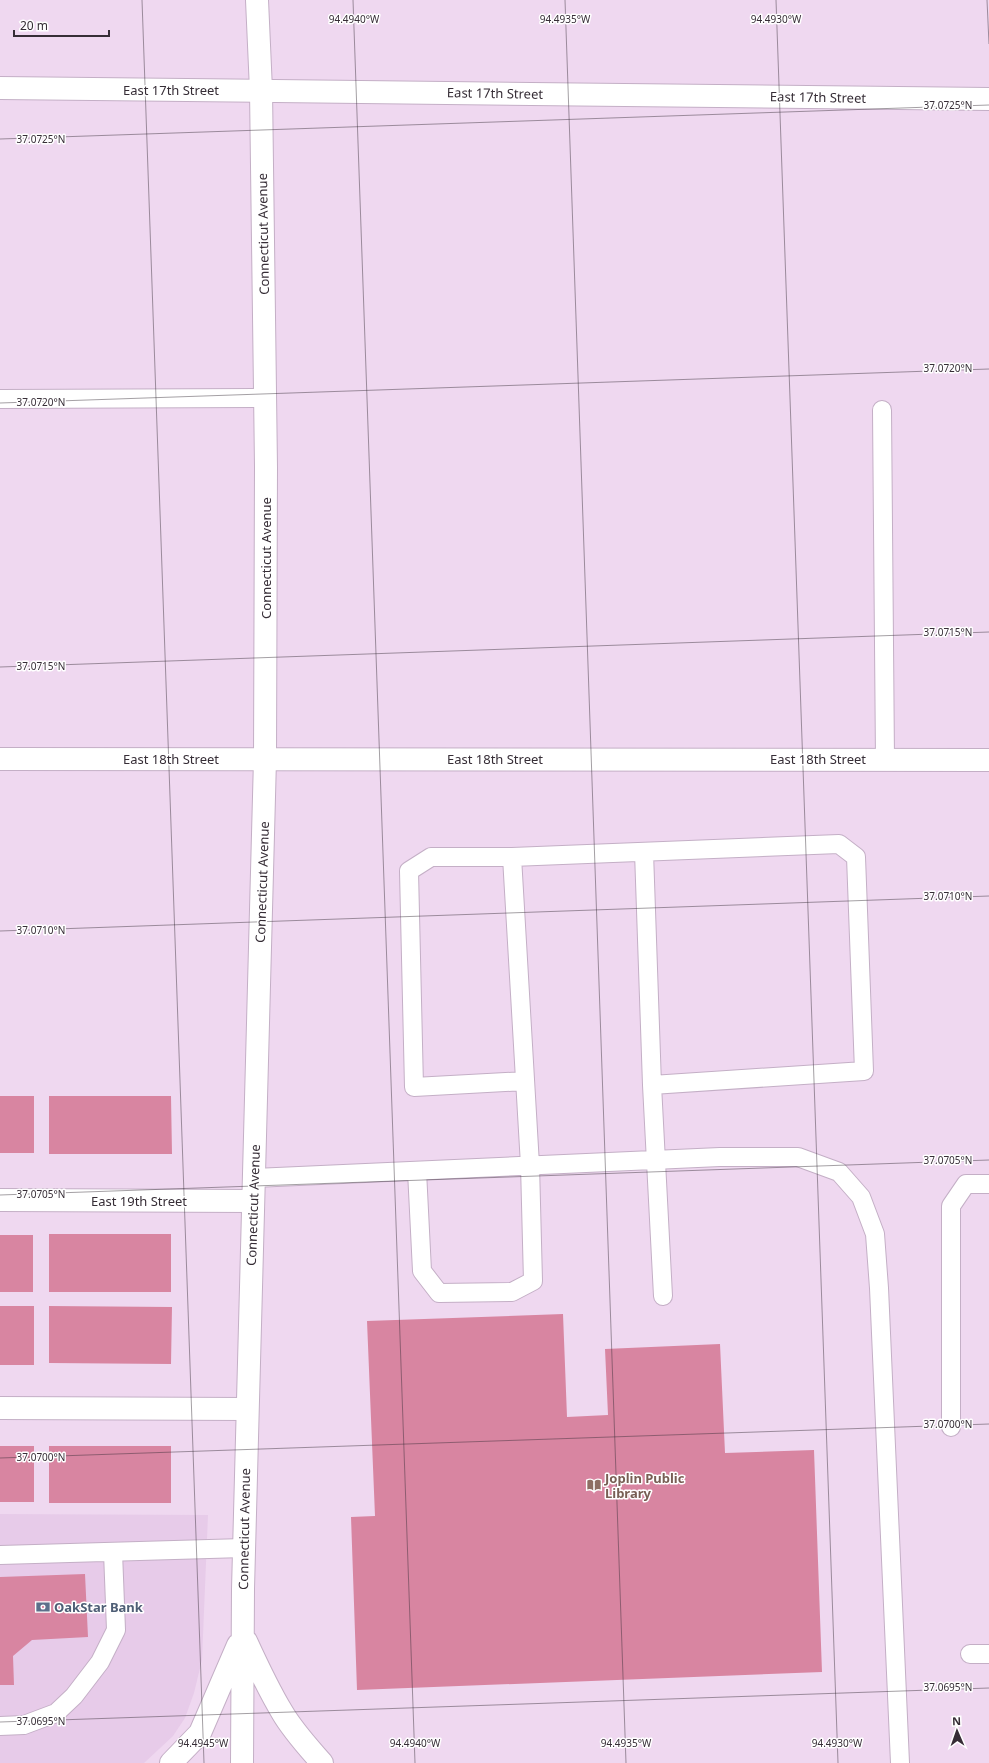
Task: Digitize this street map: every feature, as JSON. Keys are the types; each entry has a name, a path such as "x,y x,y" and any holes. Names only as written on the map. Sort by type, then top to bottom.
{"street":[{"name":"Connecticut Avenue","path":"242,1763 247,1409 265,759 266,467 261,90 257,0"},
{"name":"East 17th Street","path":"0,88 989,99"},
{"name":"East 18th Street","path":"0,759 989,760"},
{"name":"East 19th Street","path":"0,1200 253,1201"},
{"path":"0,1408 247,1409"},
{"path":"171,1763 200,1733 243,1634"},
{"path":"243,1634 266,1684 282,1713 304,1743 322,1763"}],"lane":[{"path":"0,399 265,398"},
{"path":"882,410 885,760"},
{"path":"525,1081 414,1087 409,871 431,857 512,857 839,844 856,857 864,1071 652,1085"},
{"path":"644,852 652,1085 663,1296"},
{"path":"417,1171 422,1271 439,1293 512,1292 533,1281 530,1166 512,857"},
{"path":"254,1178 657,1160 798,1157 839,1172 861,1197 875,1234 879,1288 900,1763"},
{"path":"951,1427 950,1206 966,1184 989,1184"},
{"path":"0,1555 244,1548"},
{"path":"0,1726 24,1725 56,1713 74,1696 100,1662 116,1630 113,1552"},
{"path":"970,1654 989,1654"}],"shaded area":[{"path":"0,1514 208,1515 202,1660 194,1693 185,1718 173,1736 144,1763 0,1763"}],"building":[{"path":"0,1096 34,1096 34,1153 0,1153"},
{"path":"49,1096 171,1096 172,1154 49,1154"},
{"path":"49,1234 171,1234 171,1292 49,1292"},
{"path":"0,1235 33,1235 33,1292 0,1292"},
{"path":"0,1306 34,1306 34,1365 0,1365"},
{"path":"49,1306 172,1307 171,1364 49,1363"},
{"name":"Joplin Public Library","path":"563,1314 567,1417 608,1415 605,1349 720,1344 725,1453 814,1450 822,1672 357,1690 351,1517 375,1516 367,1321"},
{"path":"0,1446 34,1446 34,1502 0,1502"},
{"path":"49,1446 171,1446 171,1503 49,1503"},
{"name":"OakStar Bank","path":"85,1574 88,1637 32,1640 13,1656 14,1685 0,1685 0,1577"}],"place":[{"name":"Joplin Public Library","path":"594,1485"},
{"name":"OakStar Bank","path":"43,1607"}]}
